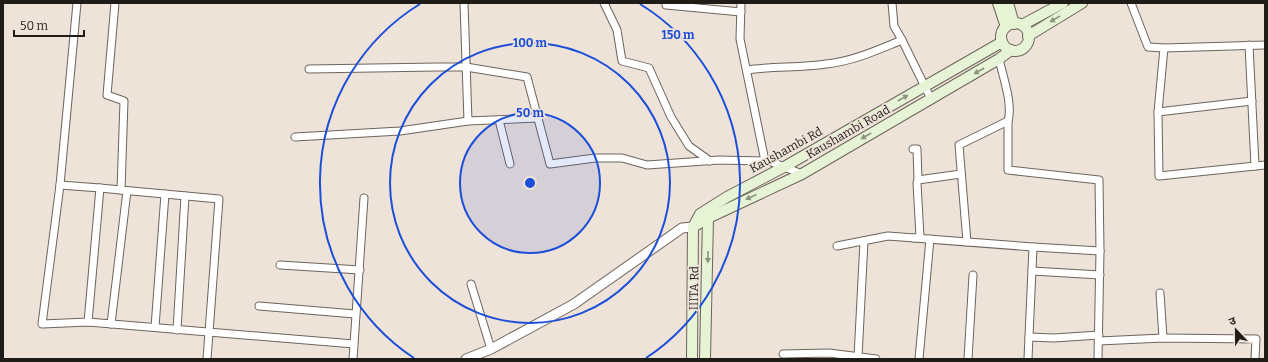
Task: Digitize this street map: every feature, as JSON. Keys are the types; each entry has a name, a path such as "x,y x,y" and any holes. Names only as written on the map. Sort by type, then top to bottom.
{"main road":[{"path":"998,3 1014,25 1027,32 1028,40 1025,46 1019,50 1007,49 1002,42 1001,36 1014,25 1063,3"},
{"path":"1008,3 1014,25"},
{"path":"1028,36 1082,3"},
{"name":"Kaushambi Rd","path":"693,227 700,214 727,197 784,167 1002,42"},
{"name":"Kaushambi Road","path":"693,227 708,218 802,174 1012,50"},
{"name":"IIITA Rd","path":"705,359 708,218"},
{"name":"IIITA Rd","path":"692,359 693,227"}],"street":[{"path":"77,3 60,185 42,324 88,322 354,344"},
{"path":"111,324 124,190 124,101 107,95 115,3"},
{"path":"464,3 468,121"},
{"path":"604,3 617,30 622,61 649,68 671,117 689,146 710,161"},
{"path":"666,3 666,5 741,12"},
{"path":"741,3 740,39 765,161"},
{"path":"892,3 894,26 931,99"},
{"path":"1131,3 1148,47 1164,48 1265,45"},
{"path":"746,70 834,63 856,59 902,40"},
{"path":"1249,45 1256,166"},
{"path":"1164,48 1158,112 1158,176 1265,166"},
{"path":"999,59 1009,103 1008,170 1099,180 1100,275 1098,359"},
{"path":"309,69 466,67 527,77 550,164 595,158 622,158 647,165 719,160 769,161 802,174"},
{"path":"1158,112 1252,101"},
{"path":"295,137 400,131 468,121 538,118"},
{"path":"499,120 510,164"},
{"path":"967,242 959,145 1008,121"},
{"path":"913,149 917,149 920,238 914,238"},
{"path":"918,180 961,174"},
{"path":"60,185 219,198 207,359"},
{"path":"88,322 100,188"},
{"path":"155,327 165,194"},
{"path":"177,330 185,196"},
{"path":"353,359 364,198"},
{"path":"466,359 491,349 574,304 682,228 693,227"},
{"path":"837,246 888,236 1100,251"},
{"path":"919,359 930,239"},
{"path":"858,357 864,241"},
{"path":"1028,359 1033,247"},
{"path":"280,265 360,270"},
{"path":"1032,271 1100,275"},
{"path":"968,359 973,275"},
{"path":"471,284 491,349"},
{"path":"1160,293 1163,338"},
{"path":"259,306 355,314"},
{"path":"1029,337 1256,339 1255,359"},
{"path":"783,354 829,353 876,359"}]}
